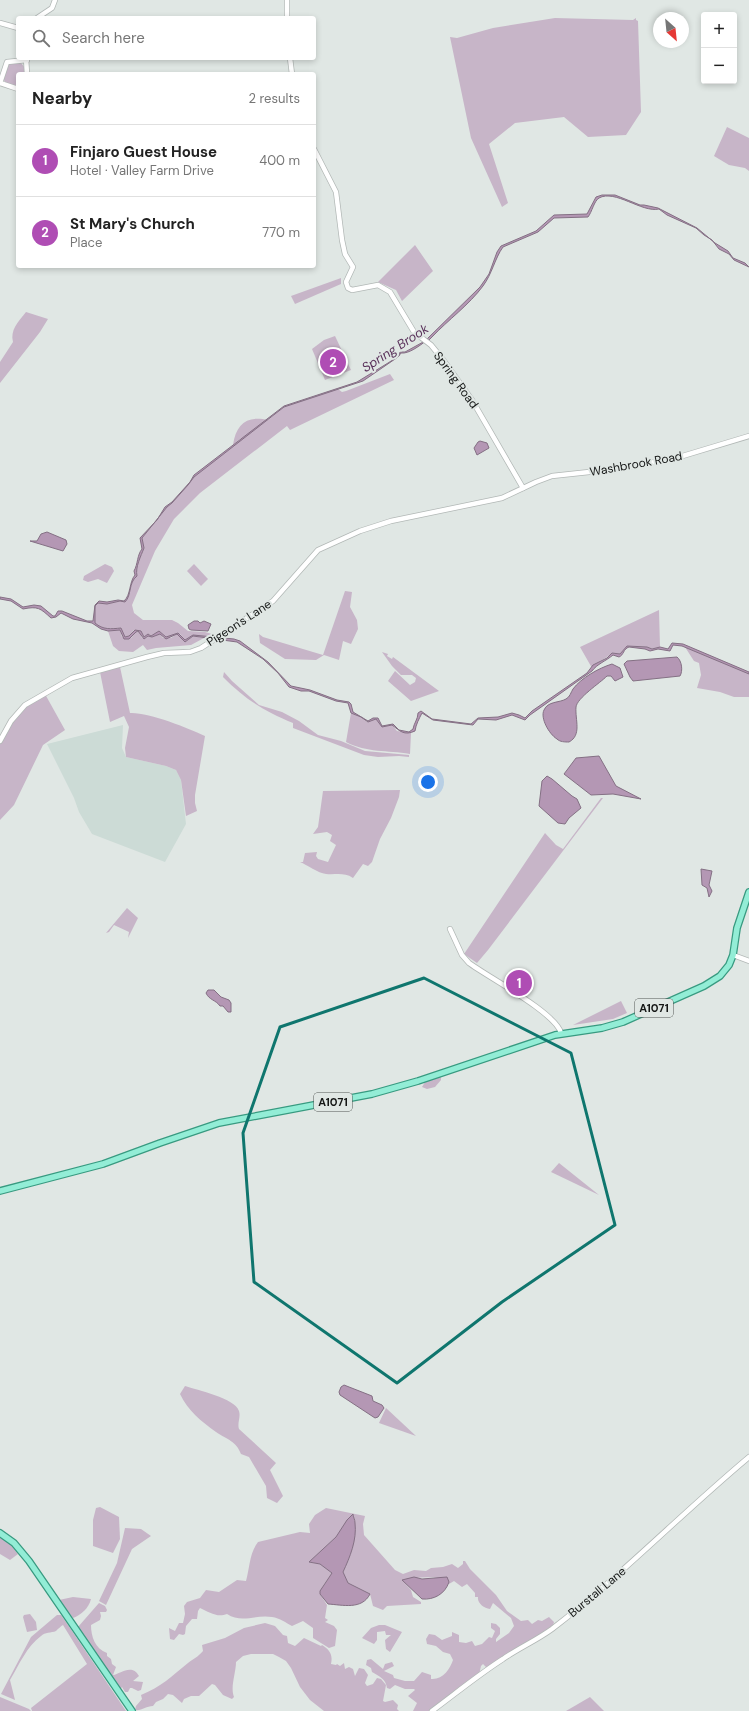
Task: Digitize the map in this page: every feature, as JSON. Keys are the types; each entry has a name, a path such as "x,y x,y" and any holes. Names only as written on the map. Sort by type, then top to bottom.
{"main road":[{"name":"A1071","path":"0,1191 103,1164 160,1142 219,1123 392,1089 561,1033 602,1028 623,1022 693,991 720,976 729,965 733,955 738,923 749,892"},
{"path":"0,1533 14,1543 29,1561 132,1711"}],"street":[{"path":"40,16 52,8 56,0"},
{"path":"287,0 287,16"},
{"path":"0,23 16,27"},
{"path":"16,87 0,83 7,63 18,60"},
{"path":"27,60 27,72"},
{"path":"290,60 292,72"},
{"name":"Spring Road","path":"316,153 336,192 342,240 346,254 353,267 346,282 348,288 352,290 378,285 390,292 414,332 444,361 472,400 513,468 523,488"},
{"name":"Washbrook Road","path":"523,488 552,476 617,469 676,458 749,436"},
{"name":"Pigeon's Lane","path":"0,740 11,721 25,705 72,678 146,656 164,653 190,652 201,648 270,604 282,592 310,556 326,545 360,531 391,521 502,498 523,488"},
{"path":"450,929 462,955 469,963 530,1003 556,1023 561,1033"},
{"path":"733,955 749,961"},
{"name":"Burstall Lane","path":"432,1711 502,1659 548,1632 628,1566 682,1515 749,1457"}],"highlighted area":[{"path":"424,978 571,1053 615,1225 502,1302 397,1383 254,1282 243,1133 280,1027"}],"shaded area":[{"path":"555,18 633,20 636,18 638,21 641,112 626,135 588,137 564,117 515,123 489,144 508,203 502,207 471,138 450,37 457,38 493,28"},
{"path":"21,63 25,68 25,72 16,72 16,86 6,83 3,79 9,64"},
{"path":"727,127 749,138 749,171 745,168 729,165 714,156"},
{"path":"602,195 615,195 640,205 658,208 697,228 710,238 696,228 667,215 659,209 645,208 613,196 599,198 588,217 554,218 538,232 503,247 486,281 477,293 429,340 427,339 480,287 489,274 497,252 501,246 536,231 554,215 587,214 596,197"},
{"path":"713,241 728,251 733,258 745,263 749,267 734,260 729,254 719,249"},
{"path":"415,245 433,271 402,301 396,290 378,282"},
{"path":"341,278 341,284 295,304 291,296"},
{"path":"26,312 48,319 40,332 0,383 0,362 13,342 12,338 15,326"},
{"path":"335,336 351,370 325,380 312,349 324,340"},
{"path":"426,341 414,349 404,353 401,353 399,356 400,352 405,352"},
{"path":"399,356 363,381 284,407 194,477 188,485 159,517 165,507 172,502 190,482 194,475 284,406 357,382"},
{"path":"390,374 394,380 290,430 287,426 200,493 174,519 155,551 132,605 134,613 143,620 172,620 188,631 212,634 206,636 193,636 185,640 180,634 166,637 159,631 151,636 149,634 144,637 142,633 134,630 129,636 124,637 121,628 104,628 95,623 95,606 98,603 107,604 120,601 125,602 127,599 132,582 137,576 138,565 144,548 142,538 194,477 238,442 241,438 233,445 237,432 244,423 248,420 254,419 268,420 284,407 338,389 342,392 346,391"},
{"path":"480,441 487,443 489,448 477,455 474,448"},
{"path":"154,524 142,538 144,548 138,565 137,576 132,582 129,596 125,602 120,601 107,604 98,603 95,606 95,623 104,628 121,628 125,637 129,636 135,630 141,631 144,637 148,634 151,636 159,631 166,637 178,633 185,640 193,635 234,639 240,641 268,662 291,686 310,690 337,700 349,702 353,712 368,721 373,718 378,718 382,726 393,724 399,730 409,732 413,729 418,713 421,711 432,719 471,724 478,718 498,717 512,713 525,718 532,711 587,673 593,665 607,658 612,653 620,654 627,646 647,647 652,649 660,647 668,649 672,643 683,644 749,672 749,674 682,646 673,645 670,651 658,649 650,651 629,647 621,656 619,657 613,655 599,664 592,671 525,720 512,715 496,720 478,719 473,725 433,720 422,713 415,731 405,733 400,731 392,725 382,727 376,719 368,722 351,713 348,703 336,701 309,691 301,691 289,687 278,673 263,659 237,642 193,636 185,642 177,634 166,639 160,634 152,637 148,636 144,639 138,631 129,639 124,639 120,630 108,631 101,629 92,623 73,619 61,613 56,617 51,618 36,608 23,609 11,601 0,599 0,597 11,599 23,607 34,605 41,606 53,616 55,616 58,611 62,611 87,621 93,621 95,605 99,601 107,602 118,600 124,601 126,598 133,578 135,575 134,571 142,549 140,538"},
{"path":"47,532 66,540 67,544 63,551 30,541 37,541 41,534"},
{"path":"105,564 112,567 114,571 107,583 98,579 88,582 83,580 84,576"},
{"path":"194,564 208,579 201,586 187,571"},
{"path":"345,591 352,592 350,607 357,620 358,629 351,644 343,641 339,660 324,655 316,660 285,659 260,643 259,634 263,637 323,655"},
{"path":"659,610 660,647 652,649 647,647 627,646 620,654 612,653 592,668 580,647"},
{"path":"194,621 198,621 200,623 204,621 211,624 208,631 191,630 189,629 188,625"},
{"path":"120,630 122,637 131,638 136,632 140,632 142,638 160,634 163,638 171,638 177,634 185,642 193,636 204,638 191,645 147,650 143,645 133,652 119,651 113,646 108,631"},
{"path":"685,647 749,674 749,697 734,697 720,692 697,688 701,675 699,663 694,661"},
{"path":"382,652 388,654 387,656 392,659 393,657 439,691 411,701 388,681 395,671 410,685 415,682 416,678 412,675 401,675 392,666"},
{"path":"677,657 682,666 680,676 633,681 624,664 627,661"},
{"path":"612,664 620,668 623,677 615,681 611,676 607,676 580,699 576,707 577,731 573,739 569,742 563,742 554,737 544,721 543,713 546,707 567,698 576,685 585,677"},
{"path":"120,667 130,713 138,713 157,718 205,736 195,795 197,811 186,816 181,780 176,770 166,766 126,757 125,748 129,727 124,716 110,722 100,672"},
{"path":"224,672 259,705 282,712 299,721 318,735 341,741 365,751 409,755 409,757 378,757 364,755 293,728 293,723 264,709 240,692 223,677"},
{"path":"45,694 65,730 43,745 14,805 0,820 0,741 19,710"},
{"path":"351,713 361,717 367,722 376,719 382,727 392,725 397,731 411,733 410,754 369,750 346,742"},
{"path":"123,725 122,748 126,757 166,766 176,770 181,780 186,824 165,862 92,834 79,812 74,798 47,744"},
{"path":"599,756 616,786 641,799 613,794 591,795 564,774 576,758"},
{"path":"547,776 577,799 581,808 569,818 565,824 558,823 539,806 542,781"},
{"path":"400,790 391,818 380,839 372,862 368,866 363,864 353,878 343,874 330,874 316,871 300,862 303,862 305,853 317,852 316,856 318,859 328,862 336,845 330,841 332,835 327,832 313,834 318,827 323,791"},
{"path":"601,798 603,798 477,963 464,954 545,833 556,845 563,849"},
{"path":"701,869 712,871 709,885 712,891 709,897 707,888 702,885"},
{"path":"127,908 138,918 128,938 129,932 114,925 109,932 106,933"},
{"path":"208,990 214,990 221,997 229,1000 231,1003 231,1012 228,1012 223,1006 220,1006 209,997 206,993"},
{"path":"621,1001 627,1013 613,1019 573,1025"},
{"path":"441,1076 441,1080 435,1087 427,1089 422,1087 425,1082"},
{"path":"559,1163 599,1195 551,1172"},
{"path":"344,1385 372,1396 373,1401 382,1405 384,1408 378,1417 375,1418 340,1395 339,1392 341,1387"},
{"path":"185,1386 223,1398 236,1406 239,1411 239,1429 276,1463 270,1470 283,1496 277,1503 267,1498 266,1486 249,1457 241,1454 234,1443 205,1424 187,1406 180,1394"},
{"path":"386,1408 416,1436 379,1423"},
{"path":"100,1507 119,1517 120,1539 113,1553 93,1546 93,1520 96,1508"},
{"path":"326,1508 365,1516 363,1524 364,1535 395,1570 403,1574 414,1570 426,1571 431,1568 443,1567 452,1564 458,1568 463,1564 463,1561 465,1561 470,1569 496,1595 507,1611 521,1621 528,1620 532,1624 538,1620 542,1621 549,1617 554,1622 552,1629 488,1669 483,1664 479,1675 432,1711 413,1711 417,1703 408,1696 415,1690 405,1689 395,1685 390,1689 387,1688 384,1680 372,1672 371,1668 366,1665 367,1660 371,1659 383,1669 385,1664 392,1662 394,1666 384,1671 393,1675 394,1678 405,1681 414,1681 422,1672 431,1675 431,1679 435,1679 439,1678 445,1673 453,1660 450,1654 443,1652 436,1646 427,1644 426,1639 429,1634 435,1635 442,1640 452,1636 452,1632 459,1635 459,1642 466,1643 472,1641 475,1646 482,1644 489,1637 492,1638 495,1631 491,1628 491,1623 496,1624 500,1628 500,1634 496,1639 496,1642 509,1633 514,1626 511,1618 493,1603 490,1609 481,1605 478,1597 475,1597 475,1593 467,1584 462,1587 454,1581 449,1584 447,1579 436,1577 402,1580 411,1590 413,1597 421,1602 421,1604 387,1606 383,1610 373,1606 370,1594 348,1583 343,1572 349,1558 355,1521 353,1514 336,1537 309,1562 320,1564 332,1573 323,1586 320,1594 327,1605 325,1618 328,1620 325,1622 334,1626 337,1630 335,1646 329,1648 313,1638 313,1628 303,1621 292,1626 280,1619 266,1616 244,1619 227,1614 216,1615 200,1608 197,1619 192,1619 186,1626 185,1634 179,1634 174,1640 170,1639 169,1628 175,1631 179,1623 183,1623 185,1614 184,1606 187,1602 200,1598 206,1590 219,1592 237,1580 246,1581 251,1556 258,1542 300,1532 310,1533 309,1524 315,1515"},
{"path":"353,1514 355,1522 354,1542 343,1572 348,1583 370,1594 367,1599 357,1604 328,1604 320,1594 320,1591 332,1573 320,1564 309,1562 336,1537 347,1520"},
{"path":"125,1528 141,1529 151,1536 132,1549 106,1605 99,1601 117,1563"},
{"path":"0,1536 8,1541 18,1554 10,1560 0,1554"},
{"path":"414,1577 422,1579 447,1577 449,1582 442,1593 435,1597 422,1599 402,1580"},
{"path":"73,1597 91,1599 84,1611 73,1618 59,1600"},
{"path":"99,1603 105,1606 107,1610 106,1612 100,1612 100,1620 91,1625 94,1642 99,1648 107,1653 107,1656 111,1659 112,1664 116,1667 113,1675 126,1670 133,1670 139,1676 133,1681 143,1682 141,1690 138,1691 130,1688 128,1692 125,1692 122,1687 120,1690 77,1629"},
{"path":"30,1614 36,1622 37,1630 27,1632 23,1617 24,1615"},
{"path":"57,1615 61,1615 126,1711 32,1711 31,1708 87,1664 63,1625 56,1631 46,1633 36,1640 24,1656 10,1680 15,1700 1,1694 31,1637"},
{"path":"265,1623 275,1626 283,1635 287,1636 288,1643 295,1646 304,1638 321,1646 322,1645 330,1653 332,1658 331,1664 337,1664 340,1666 344,1663 345,1669 349,1667 353,1669 355,1676 359,1668 364,1669 368,1675 365,1683 367,1686 373,1684 377,1678 381,1679 386,1685 383,1701 393,1700 398,1705 397,1709 399,1711 324,1711 310,1700 300,1687 286,1661 273,1654 251,1654 243,1656 236,1662 233,1684 234,1697 232,1699 223,1695 215,1685 212,1684 199,1696 191,1696 184,1699 182,1703 173,1695 168,1694 163,1699 156,1702 153,1706 135,1710 136,1706 142,1699 141,1695 160,1685 199,1655 203,1651 202,1645 225,1638 244,1628"},
{"path":"379,1625 385,1625 402,1632 390,1652 386,1649 385,1640 391,1635 386,1635 385,1631 377,1632 377,1640 374,1644 362,1638 371,1628"},
{"path":"0,1697 29,1709 31,1711 0,1711"},
{"path":"590,1697 604,1711 566,1711"}],"place":[{"name":"St Mary's Church","path":"333,362"},
{"name":"Finjaro Guest House","path":"519,983"}],"water label":[{"name":"Spring Brook","path":"395,348"}]}
